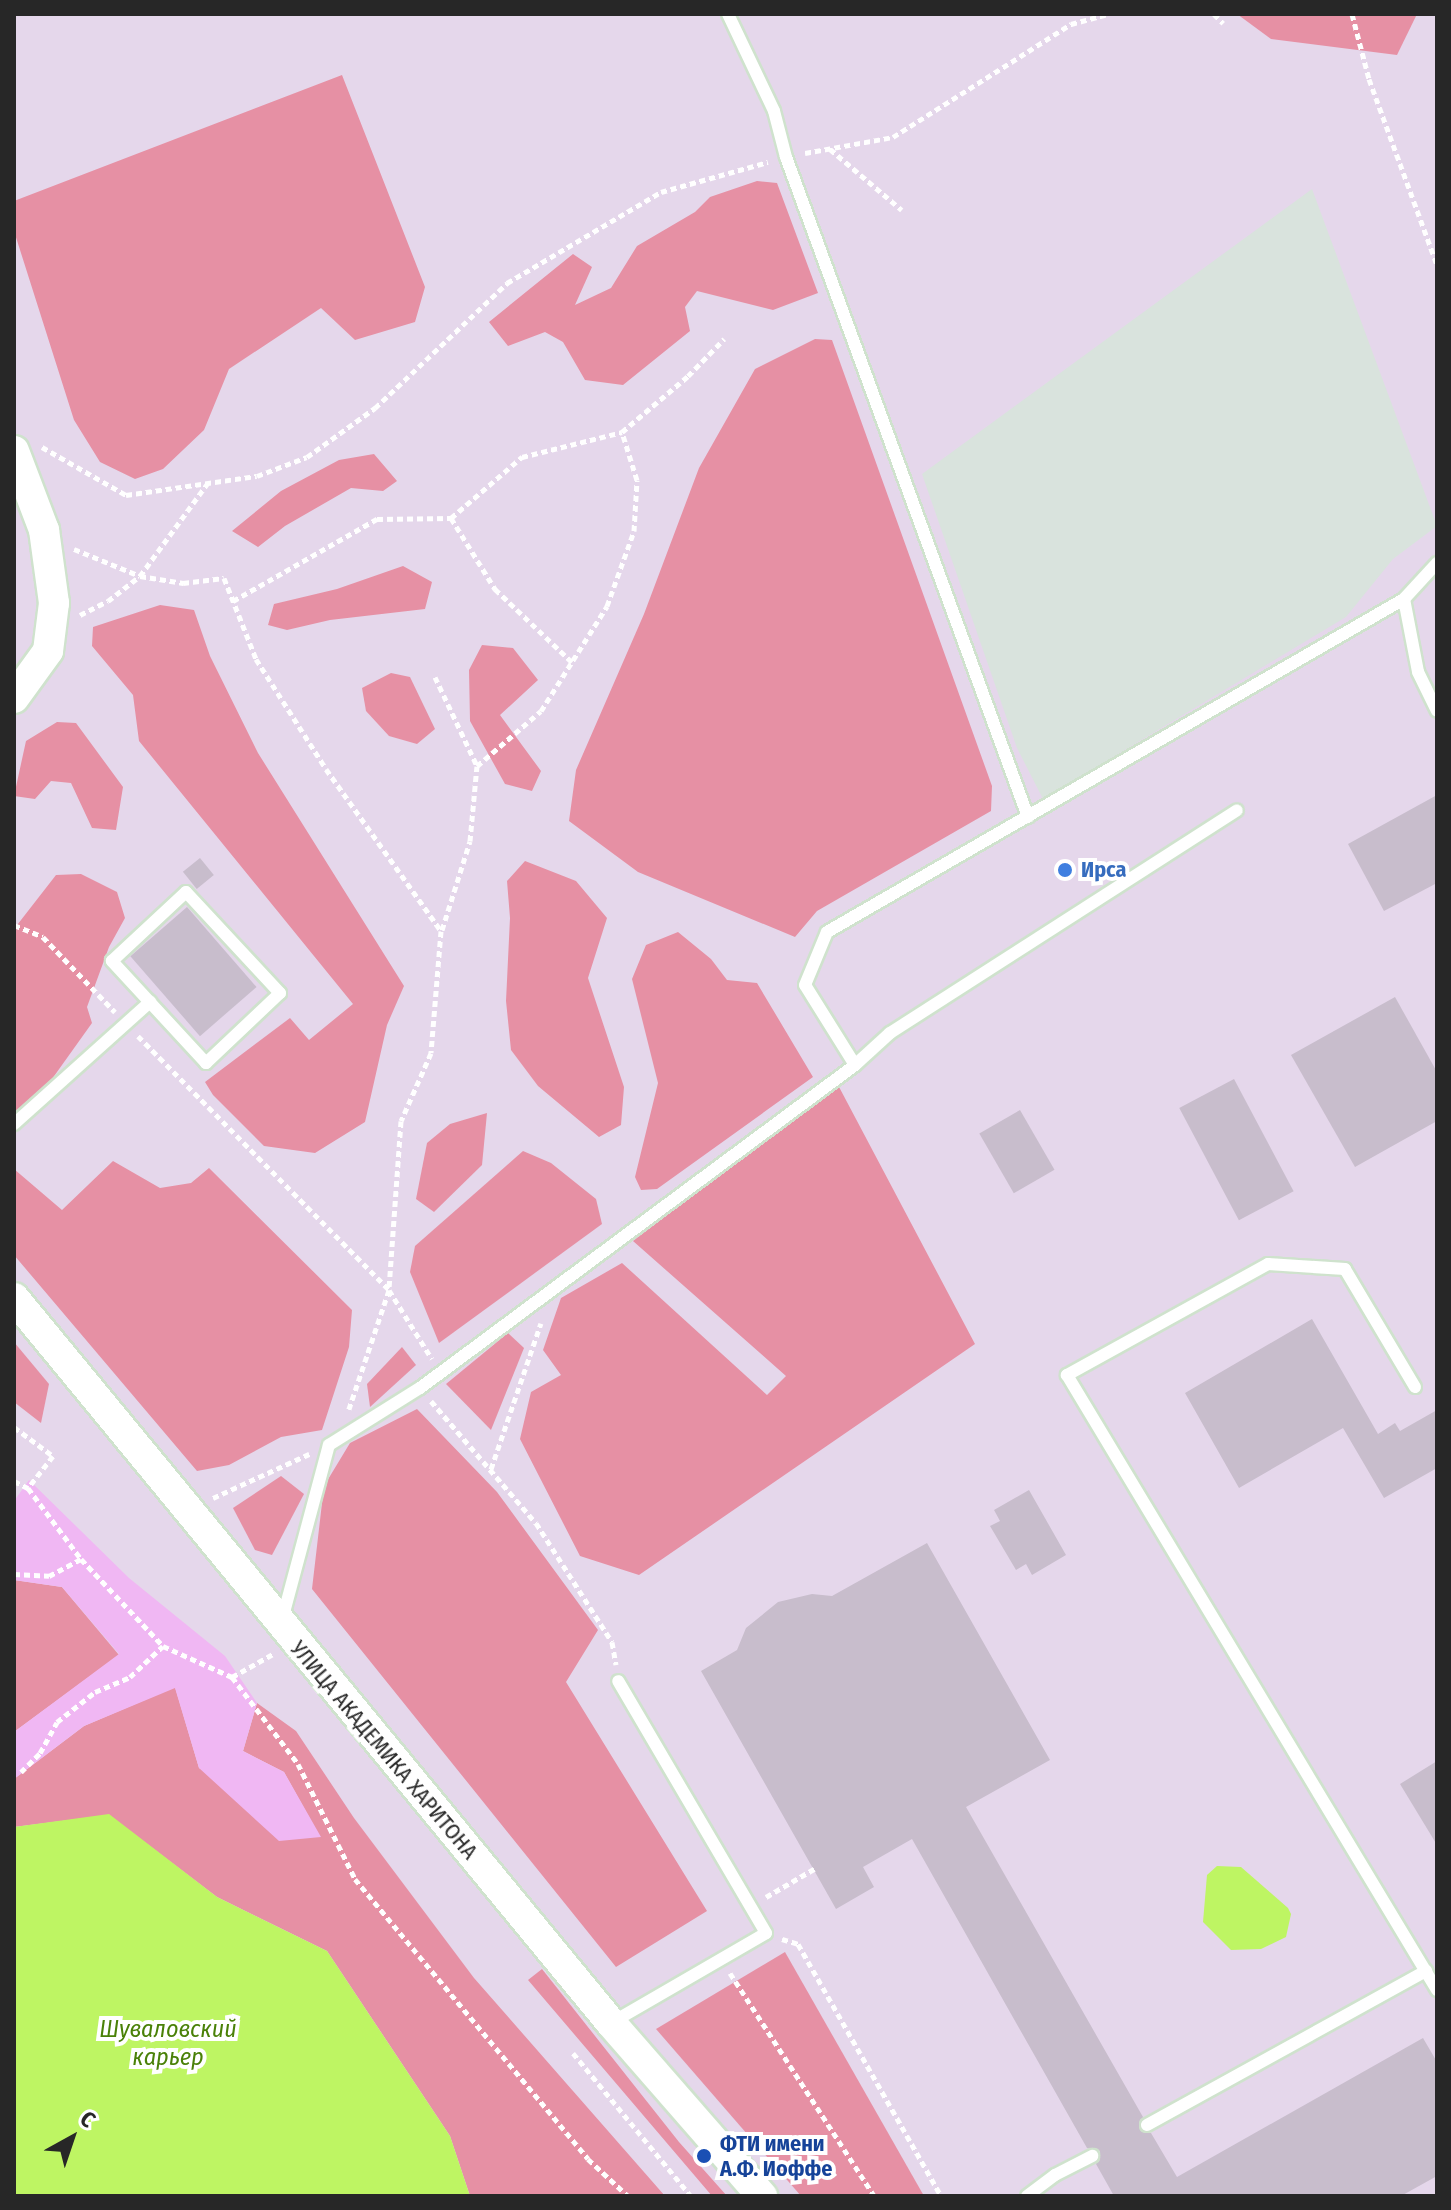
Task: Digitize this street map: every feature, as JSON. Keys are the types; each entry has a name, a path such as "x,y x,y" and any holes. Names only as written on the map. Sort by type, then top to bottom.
{"street":[{"path":"14,698 48,651 56,560 44,530 25,447"},
{"path":"14,503 27,538 56,560"},
{"name":"УЛИЦА АКАДЕМИКА ХАРИТОНА","path":"14,1298 611,2023 762,2196"}],"lane":[{"path":"728,14 774,111 786,157 1028,817"},
{"path":"855,1065 805,985 827,932 1404,599 1437,563"},
{"path":"1404,599 1418,672 1437,711"},
{"path":"288,1633 329,1445 441,1373 855,1065 890,1033 1237,810"},
{"path":"186,892 280,993 206,1063 150,1002 112,961 186,892"},
{"path":"14,1124 150,1002"},
{"path":"1415,1387 1345,1269 1268,1264 1067,1375 1437,1990"},
{"path":"611,2023 766,1933 618,1681"},
{"path":"1147,2125 1426,1971"},
{"path":"1035,2194 1055,2175 1092,2156"}],"path":[{"path":"25,447 126,495 257,476 307,457 375,408 507,283 661,192 786,157 893,137 1071,24 1108,14"},
{"path":"1214,14 1223,23"},
{"path":"1352,14 1369,79 1437,265"},
{"path":"829,148 902,210"},
{"path":"233,601 377,519 451,518 522,457 622,432 688,376 724,339"},
{"path":"477,766 541,711 607,606 634,531 637,480 622,432"},
{"path":"76,617 108,601 140,576 208,483"},
{"path":"451,518 495,589 572,662"},
{"path":"56,560 79,550 140,576 183,583 224,578 256,659 326,769 441,931"},
{"path":"201,1503 329,1445 354,1400 389,1290 401,1121 431,1053 441,931 470,841 477,766 435,677"},
{"path":"14,925 43,937 389,1290 441,1373"},
{"path":"490,1470 553,1290"},
{"path":"420,1388 536,1523 612,1642 618,1681"},
{"path":"14,1427 53,1456 28,1488"},
{"path":"14,1481 28,1488 81,1559 163,1646 232,1677 298,1764 355,1879 588,2159 628,2196"},
{"path":"14,1574 49,1576 81,1559"},
{"path":"232,1677 288,1633"},
{"path":"21,1772 40,1753 57,1722 95,1692 130,1677 163,1646"},
{"path":"750,1906 814,1869"},
{"path":"766,1933 798,1944 941,2196"},
{"path":"721,1958 874,2196"},
{"path":"573,2053 691,2196"}],"shaded area":[{"path":"1237,14 1417,14 1397,55 1271,39"},
{"path":"342,75 425,287 415,322 355,340 321,308 229,369 204,430 163,469 135,479 100,462 74,420 14,231 14,201"},
{"path":"757,181 777,183 818,293 773,310 697,291 685,307 690,331 623,385 585,380 563,342 545,332 508,346 489,322 573,254 592,267 575,305 611,288 637,246 695,212 710,197"},
{"path":"1312,189 1437,526 1393,559 1346,617 1043,799 1017,748 922,474"},
{"path":"815,339 832,340 992,786 991,811 817,911 795,937 638,872 569,821 576,770 644,614 699,468 755,369"},
{"path":"374,454 397,481 383,491 351,488 285,526 258,547 232,531 281,491 339,460"},
{"path":"403,566 432,582 425,609 330,620 287,630 268,625 274,604 337,589"},
{"path":"160,605 194,610 210,656 258,753 404,986 387,1025 365,1122 315,1153 264,1146 213,1095 205,1082 290,1018 309,1040 353,1004 139,741 133,695 92,646 93,627"},
{"path":"482,645 513,648 538,680 500,715 541,771 532,791 505,784 470,721 469,670"},
{"path":"391,673 410,677 435,729 417,744 389,736 366,711 362,688"},
{"path":"57,722 76,723 123,787 116,830 92,828 71,783 51,781 35,799 14,796 26,741"},
{"path":"525,861 576,881 607,918 588,978 624,1087 621,1125 599,1137 538,1086 511,1050 506,1001 510,918 507,881"},
{"path":"81,874 117,892 125,918 109,947 87,1007 92,1023 42,1093 14,1116 14,929 56,875"},
{"path":"678,932 711,959 727,980 757,983 813,1077 657,1189 641,1190 635,1177 658,1083 632,979 646,945"},
{"path":"838,1085 975,1344 639,1575 580,1556 520,1439 531,1392 561,1375 543,1350 561,1298 622,1263 767,1395 786,1376 633,1241"},
{"path":"487,1113 482,1165 434,1212 416,1199 427,1143 450,1124"},
{"path":"523,1151 551,1163 596,1199 602,1224 439,1343 410,1272 415,1246"},
{"path":"113,1161 160,1188 191,1183 209,1168 352,1310 349,1347 322,1430 281,1437 229,1465 197,1471 14,1255 14,1169 62,1210"},
{"path":"508,1333 524,1348 491,1430 446,1384"},
{"path":"14,1342 49,1384 41,1423 14,1402"},
{"path":"402,1347 416,1365 370,1407 367,1384"},
{"path":"417,1409 497,1492 598,1630 566,1682 707,1911 616,1967 312,1589 324,1486 350,1443"},
{"path":"281,1476 304,1494 272,1555 255,1550 233,1508"},
{"path":"14,1580 62,1587 119,1655 14,1732"},
{"path":"175,1687 199,1768 320,1837 284,1772 243,1751 257,1703 296,1731 354,1818 474,1978 665,2196 470,2196 450,2136 327,1951 217,1897 109,1815 14,1827 14,1779 84,1726"},
{"path":"785,1952 924,2196 801,2196 656,2029"},
{"path":"542,1969 679,2142 727,2196 712,2196 528,1980"}],"sand":[{"path":"29,1480 129,1578 225,1656 257,1703 243,1751 284,1772 321,1837 279,1841 199,1768 175,1688 84,1726 14,1779 14,1732 119,1654 62,1587 14,1580 14,1501"}],"water":[{"name":"Шуваловский карьер","path":"109,1814 217,1897 327,1951 450,2136 470,2196 14,2196 14,1827"},
{"path":"1217,1866 1241,1867 1288,1908 1291,1914 1286,1937 1261,1949 1231,1950 1203,1922 1207,1875"}],"building":[{"path":"1437,795 1437,883 1384,911 1348,844"},
{"path":"200,858 214,875 197,889 183,872"},
{"path":"187,907 257,987 200,1036 130,956"},
{"path":"1395,997 1437,1072 1437,1121 1355,1167 1291,1055"},
{"path":"1234,1079 1294,1191 1239,1220 1179,1108"},
{"path":"1020,1110 1054,1170 1014,1193 979,1134"},
{"path":"1312,1319 1378,1434 1395,1423 1400,1431 1437,1410 1437,1468 1384,1498 1343,1428 1239,1488 1185,1393"},
{"path":"1029,1490 1066,1555 1032,1575 1026,1564 1016,1570 990,1526 1000,1521 994,1510"},
{"path":"927,1543 1050,1760 966,1807 1143,2117 1140,2130 1151,2133 1177,2177 1423,2038 1437,2062 1437,2176 1401,2196 1114,2196 1096,2164 1100,2151 1087,2148 912,1839 863,1867 874,1887 836,1909 701,1671 737,1650 746,1628 778,1602 812,1594 832,1596"},
{"path":"1437,1761 1437,1845 1400,1784"}],"place":[{"name":"Ирса","path":"1065,870"},
{"name":"ФТИ имени А.Ф. Иоффе","path":"704,2156"}]}
